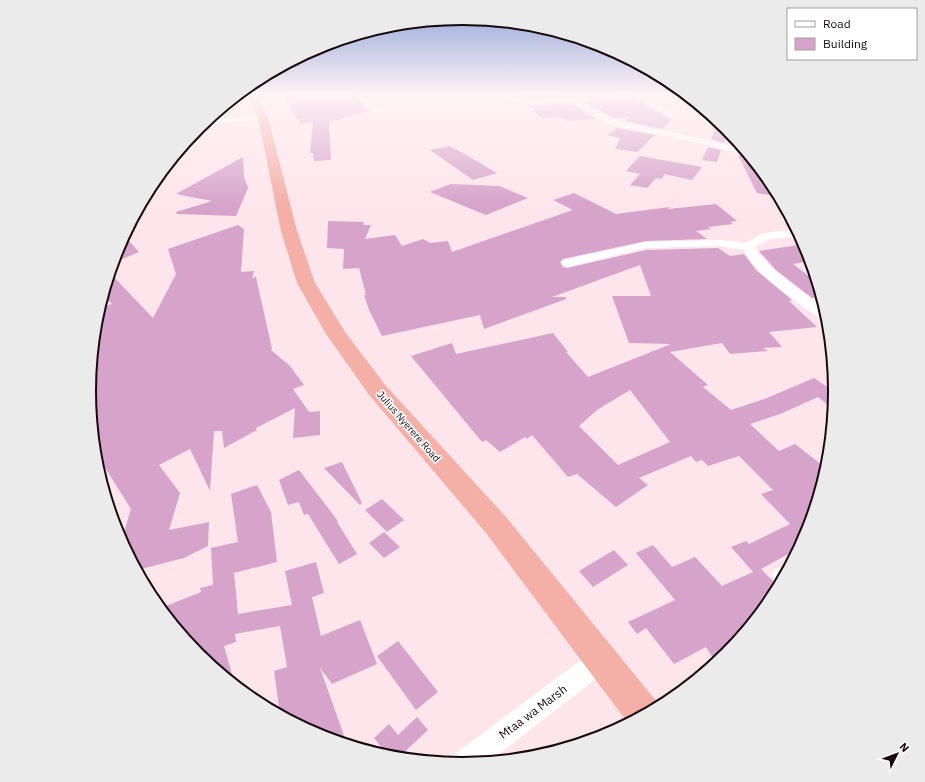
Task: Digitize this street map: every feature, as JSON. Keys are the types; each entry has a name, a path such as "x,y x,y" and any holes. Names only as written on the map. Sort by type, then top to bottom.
{"highway":[{"name":"Julius Nyerere Road","path":"265,131 289,230 306,283 336,334 378,391 496,525 640,710"}],"street":[{"path":"656,131 706,142 740,152"},
{"path":"793,234 760,238 752,243 749,247 749,252 754,259 775,278 819,311"},
{"path":"567,263 646,245 721,243 749,247"},
{"name":"Mtaa wa Marsh","path":"475,756 601,660"}],"building":[{"path":"312,131 329,131 331,160 314,161 313,153 310,153"},
{"path":"612,131 636,131 655,135 637,152 615,149 620,138 607,135"},
{"path":"714,131 720,131 726,137 724,143 711,139"},
{"path":"450,146 497,173 473,180 430,150"},
{"path":"708,147 721,150 717,162 702,160"},
{"path":"738,155 743,156 753,168 772,196 757,193"},
{"path":"640,156 702,167 692,180 664,174 662,179 656,178 647,188 630,185 640,174 626,171"},
{"path":"243,157 244,177 248,188 236,216 177,214 176,212 212,201 176,194"},
{"path":"451,184 499,186 528,198 486,215 430,192"},
{"path":"574,193 616,214 670,207 668,209 716,204 737,221 730,222 733,224 708,227 711,229 696,231 707,239 646,241 563,259 560,262 563,267 567,268 646,250 718,248 730,256 744,254 756,270 792,300 789,301 817,327 769,332 782,347 763,348 768,351 730,354 722,343 670,352 708,385 703,387 731,410 767,398 814,378 828,387 828,405 818,397 780,414 750,424 779,451 795,444 821,464 809,509 791,552 761,569 774,582 753,614 713,658 706,647 674,664 646,628 637,634 628,622 675,600 636,553 653,545 672,567 695,557 722,586 753,572 731,547 746,541 749,544 790,524 761,494 773,490 739,456 708,466 702,460 696,462 691,456 639,478 648,485 616,507 577,474 568,477 532,435 527,439 525,437 500,452 486,440 482,442 411,356 452,343 456,354 553,333 568,352 566,352 588,377 671,344 629,343 612,296 651,296 640,265 552,297 566,297 566,299 484,329 480,315 382,336 369,310 364,295 366,295 359,268 343,269 344,249 327,248 328,221 364,222 363,225 371,225 365,239 395,235 402,246 423,239 430,243 448,241 452,252 573,210 553,200","holes":["630,390 670,442 618,465 579,426 597,410"]},
{"path":"238,225 244,229 241,272 254,271 252,278 256,277 271,350 290,366 304,385 293,389 309,412 320,411 320,435 293,438 295,408 256,428 257,430 224,448 222,431 214,431 210,491 190,449 159,465 180,493 169,530 209,522 208,546 184,558 143,569 124,531 131,509 106,469 97,415 97,367 107,306 112,304 108,300 115,278 153,318 176,274 168,249"},
{"path":"128,241 139,252 121,260 124,251"},
{"path":"798,245 805,262 793,264 810,277 816,297 812,298 776,270 759,251"},
{"path":"342,462 362,503 360,505 324,468"},
{"path":"299,470 338,521 337,522 357,554 339,564 308,514 304,515 299,502 288,505 279,480"},
{"path":"257,485 271,512 277,562 234,573 238,614 292,605 285,571 316,562 324,593 312,597 321,636 360,620 377,664 332,684 320,668 345,738 322,729 279,708 274,671 287,667 280,626 235,634 236,642 224,646 232,675 204,650 187,632 166,606 201,592 200,588 213,585 211,548 238,542 231,494"},
{"path":"382,499 404,520 387,532 365,510"},
{"path":"384,532 400,547 384,558 369,543"},
{"path":"614,550 628,565 593,587 579,571"},
{"path":"398,641 438,692 416,710 377,656"},
{"path":"417,717 428,730 404,752 382,748 374,738 389,724 398,735"}]}
